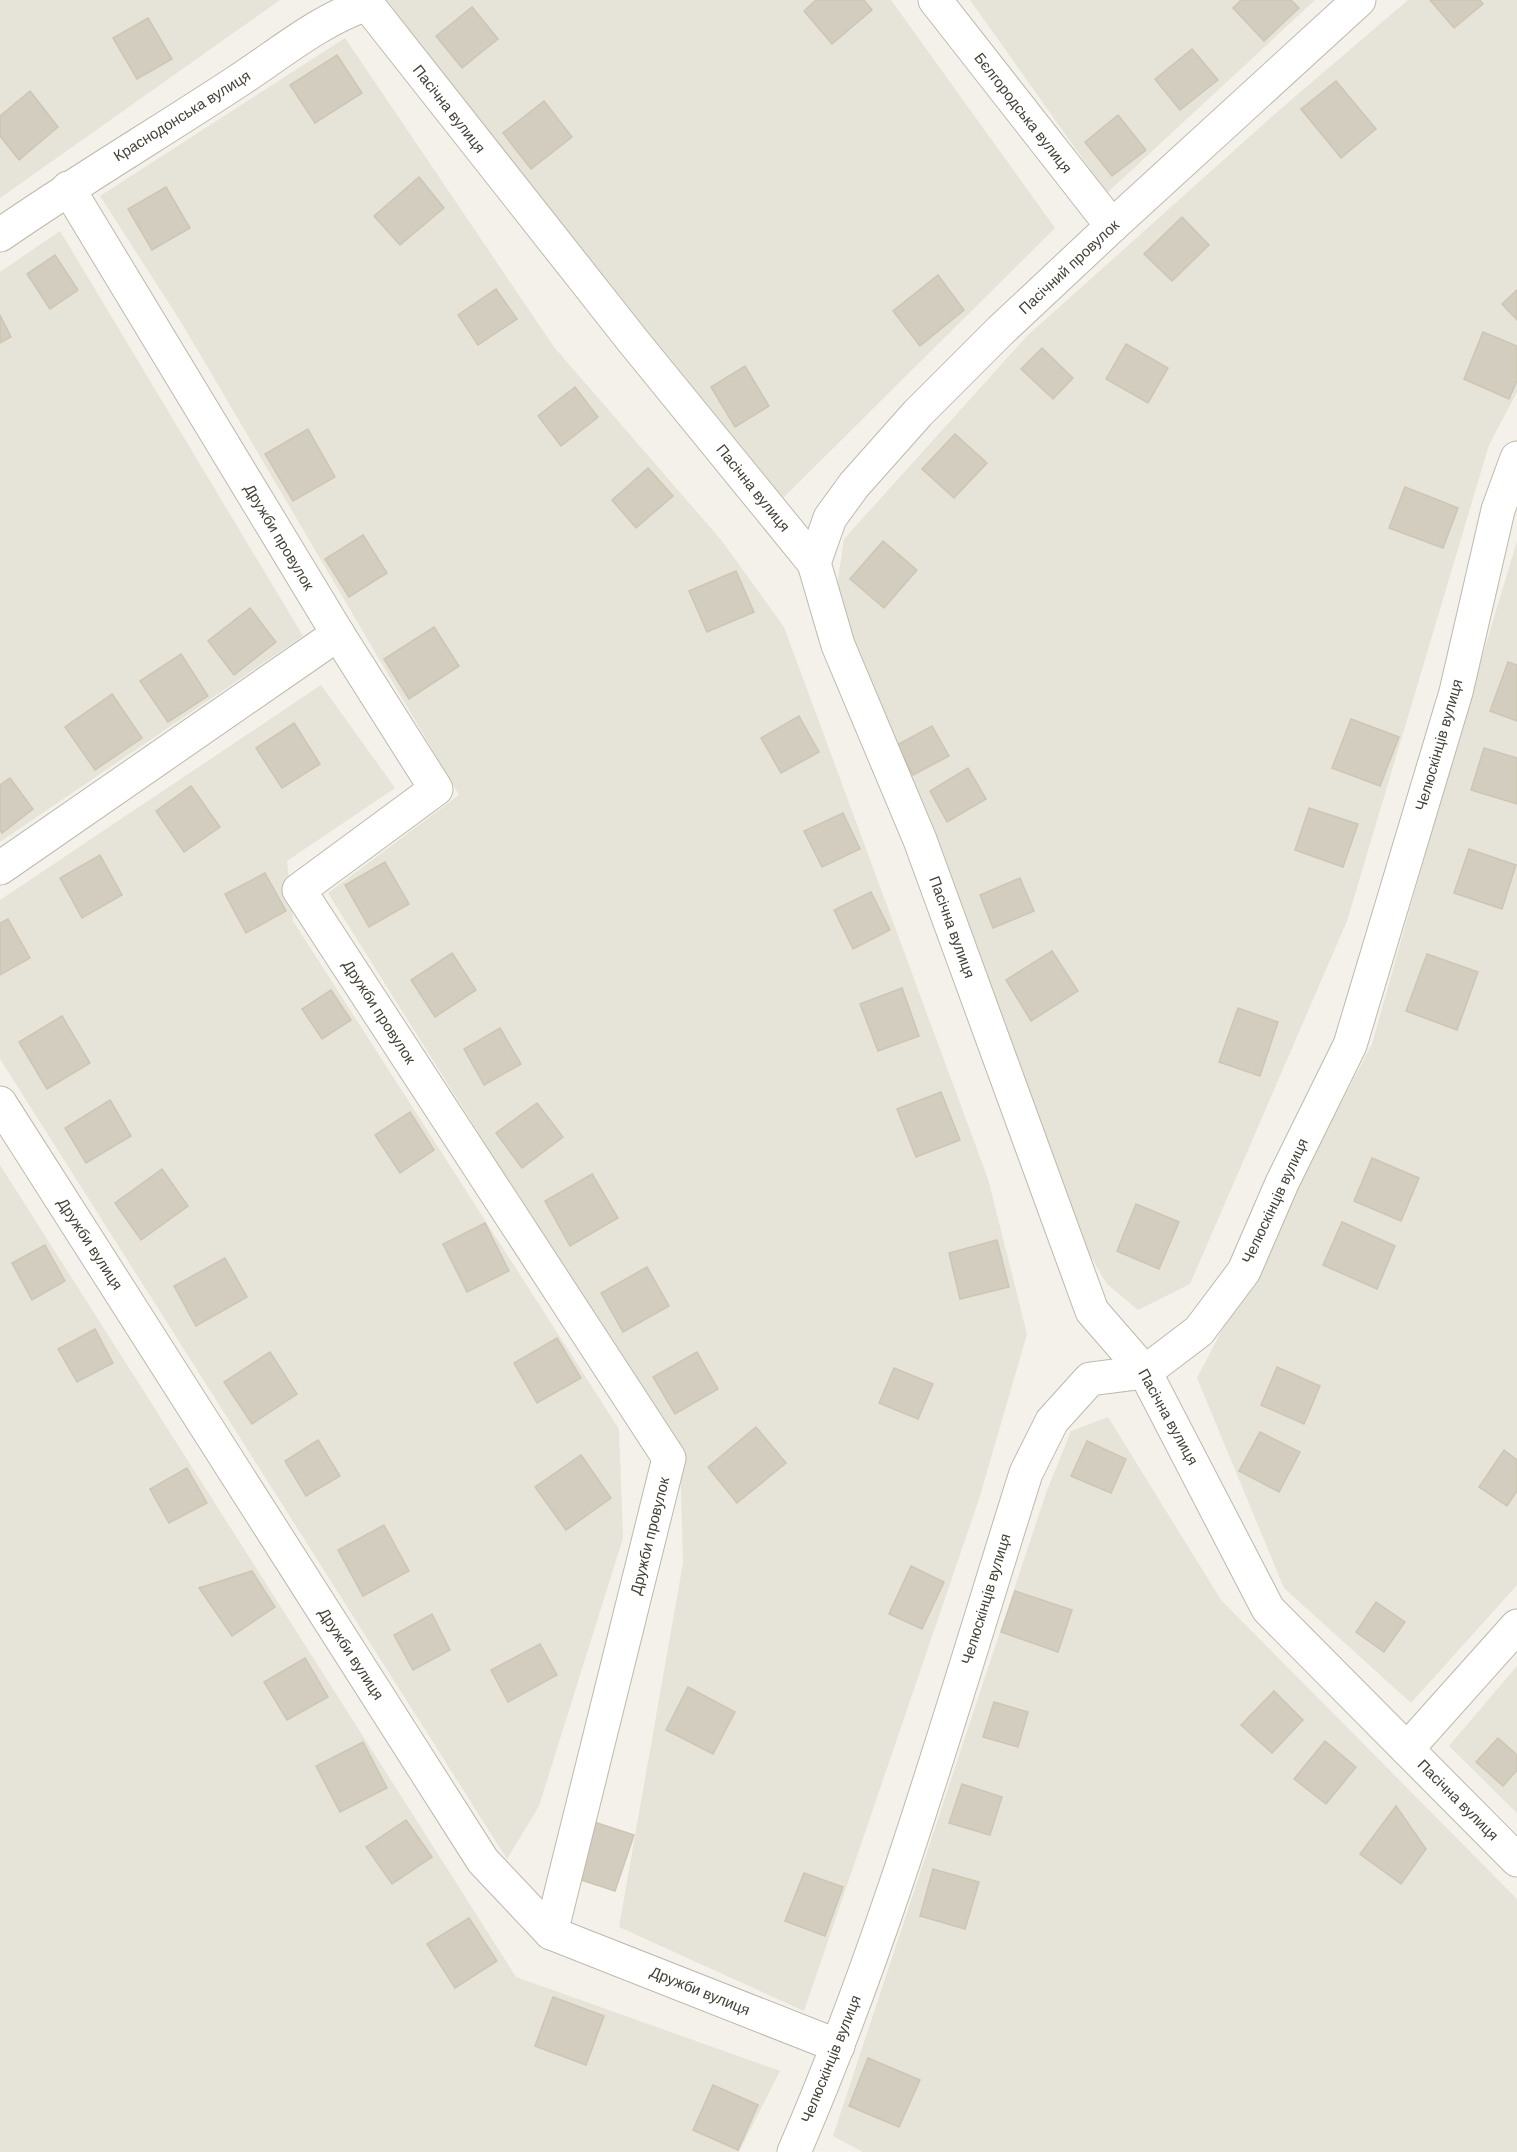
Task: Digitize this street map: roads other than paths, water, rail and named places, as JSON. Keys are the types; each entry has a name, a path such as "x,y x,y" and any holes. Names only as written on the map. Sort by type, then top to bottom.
{"street":[{"name":"Бєлгородська вулиця","path":"935,0 1112,226"},
{"name":"Пасічний провулок","path":"814,563 830,518 855,485 918,413 1112,226 1359,0"},
{"name":"Краснодонська вулиця","path":"0,235 68,188 239,80 314,28 366,2"},
{"name":"Пасічна вулиця","path":"366,2 633,341 814,563 838,645 920,840 1092,1311 1145,1372 1268,1609 1517,1860"},
{"name":"Дружби провулок","path":"68,188 338,634 436,789 300,890 669,1458 551,1932"},
{"name":"Челюскінців вулиця","path":"794,2152 838,2046 904,1860 1026,1473 1052,1421 1090,1379 1145,1372 1199,1331 1244,1271 1282,1183 1350,1045 1456,692 1498,510 1517,458"},
{"path":"0,868 338,634"},
{"name":"Дружби вулиця","path":"0,1103 483,1861 551,1932 838,2046"},
{"path":"1407,1749 1517,1626"}]}
